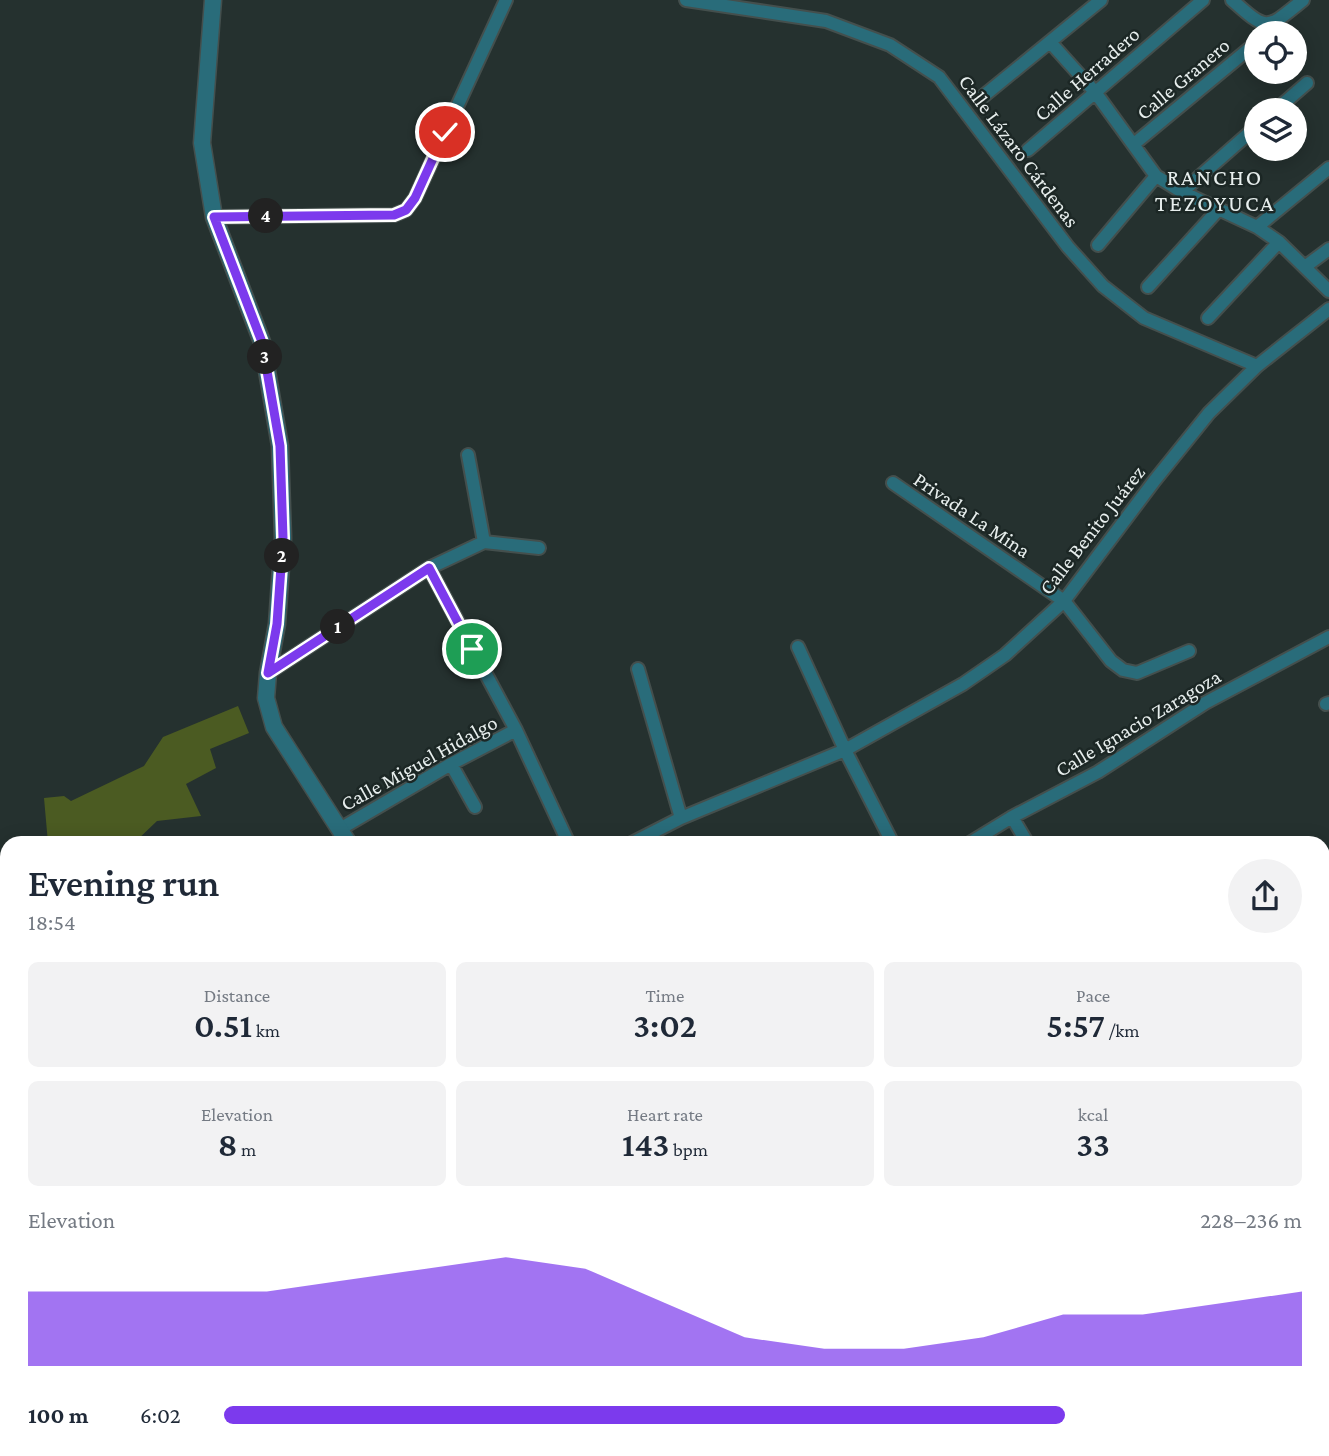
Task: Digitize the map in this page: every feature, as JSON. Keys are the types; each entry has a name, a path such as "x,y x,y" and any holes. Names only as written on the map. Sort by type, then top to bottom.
{"street":[{"path":"213,0 202,143 214,217 262,342 280,446 283,538 277,624 266,698 274,727 345,836"},
{"path":"214,217 394,215 406,210 415,198 506,0"},
{"name":"Calle Lázaro Cárdenas","path":"686,0 826,21 890,45 939,78 1068,247 1103,286 1144,318 1257,366"},
{"path":"981,98 1101,0"},
{"name":"Calle Herradero","path":"1028,150 1203,0"},
{"path":"1232,0 1257,22 1266,25 1276,22 1303,0"},
{"path":"1050,42 1095,92 1156,176 1182,192 1257,227 1279,242 1329,290"},
{"name":"Calle Granero","path":"1134,144 1244,53"},
{"path":"1290,98 1306,84"},
{"path":"1182,192 1244,138"},
{"path":"1257,227 1329,168"},
{"path":"1098,245 1156,176"},
{"path":"1148,287 1218,210"},
{"path":"1208,318 1279,242"},
{"path":"1306,266 1329,249"},
{"name":"Calle Benito Juárez","path":"646,836 681,818 845,750 963,684 1005,655 1065,601 1155,480 1209,413 1257,366 1329,310"},
{"path":"468,455 484,542"},
{"name":"Privada La Mina","path":"893,484 1065,601 1111,661 1123,670 1137,673 1189,651"},
{"path":"268,673 429,568 484,542 539,548"},
{"name":"Calle Miguel Hidalgo","path":"429,568 516,730 565,836"},
{"name":"Calle Ignacio Zaragoza","path":"981,836 1098,772 1205,703 1329,637"},
{"path":"798,647 845,750 889,836"},
{"path":"638,669 681,818"},
{"name":"Calle Miguel Hidalgo","path":"345,836 451,764 516,730"},
{"path":"451,764 475,807"},
{"path":"1012,817 1023,836"}],"green space":[{"path":"238,706 249,733 210,749 216,768 186,784 201,816 157,821 141,836 47,836 44,798 64,796 71,801 144,766 163,737"}],"district":[{"name":"RANCHO TEZOYUCA","path":"1215,190"}],"route":[{"path":"445,132 415,198 406,210 394,215 214,217 262,342 280,446 283,538 277,624 268,673 429,568 472,649"}]}
